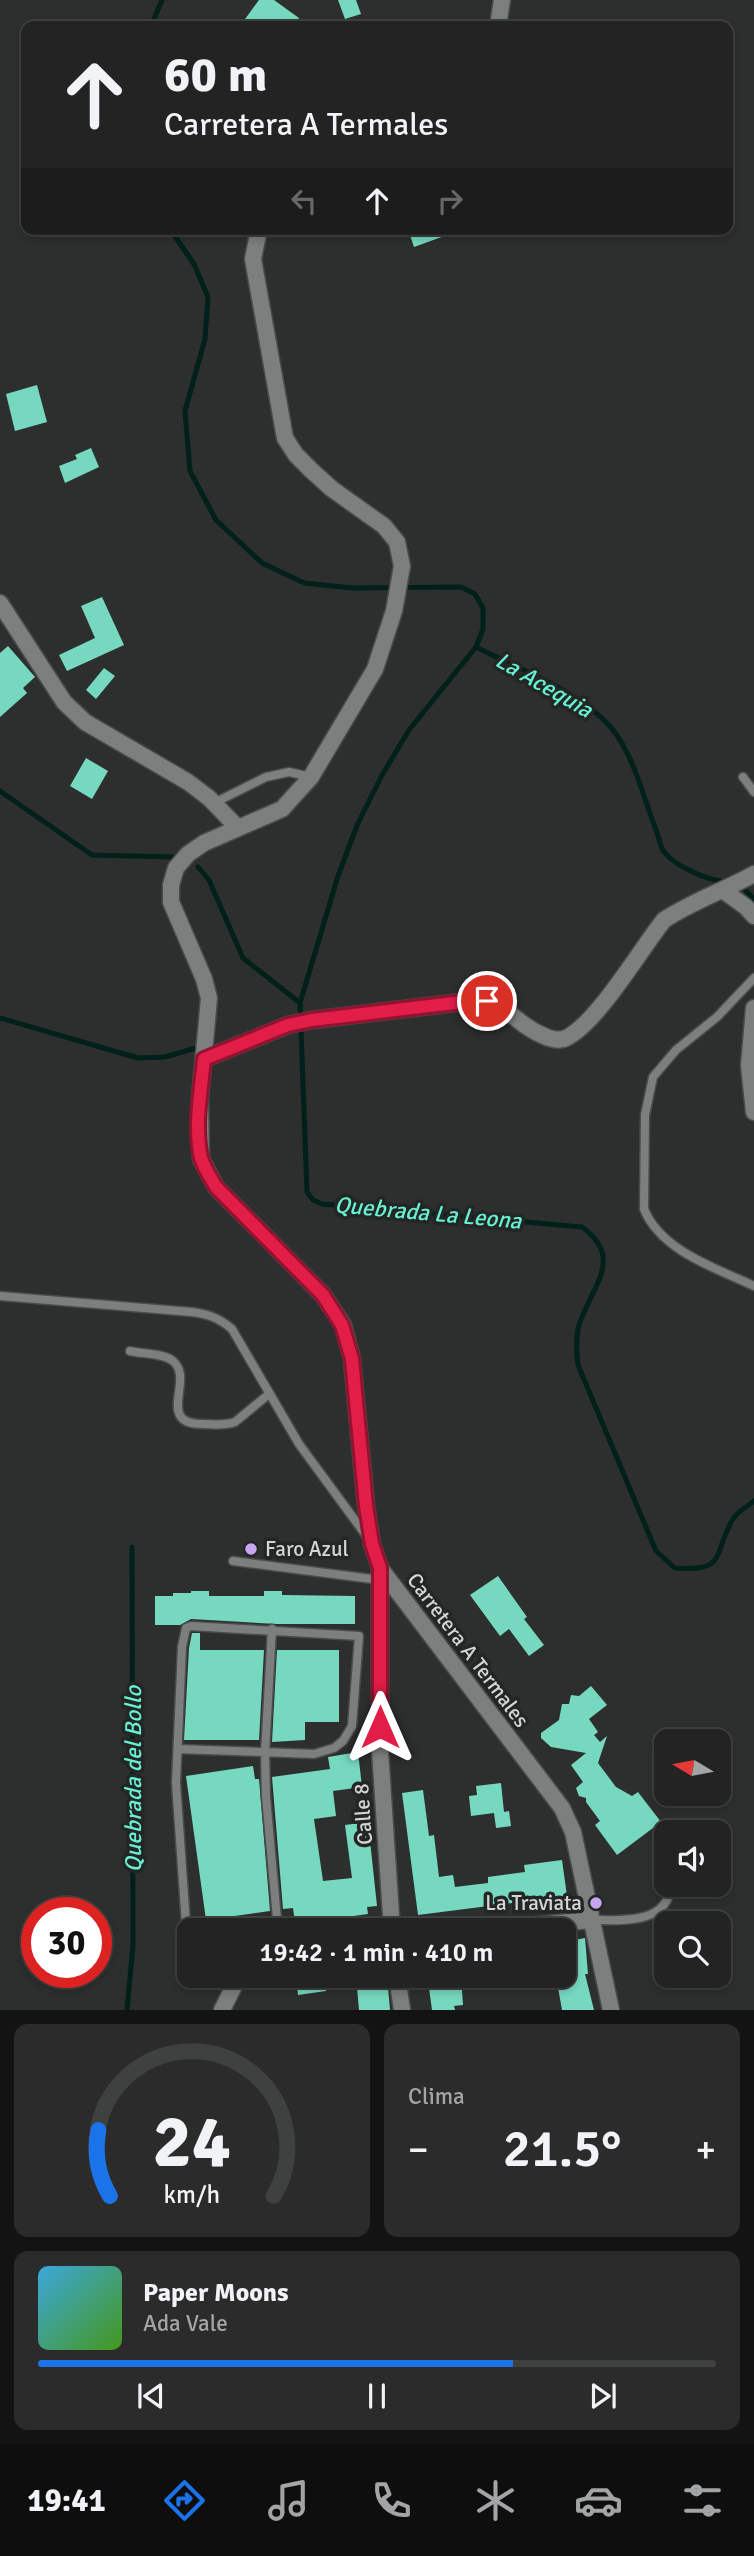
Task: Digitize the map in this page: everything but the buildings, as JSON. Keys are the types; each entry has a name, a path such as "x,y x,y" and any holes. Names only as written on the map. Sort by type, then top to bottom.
{"street":[{"path":"499,21 502,0"},
{"name":"Carretera A Termales","path":"258,235 253,259 285,438 296,455 332,489 384,526 397,542 402,566 394,611 375,669 311,777 282,809 204,843 188,854 176,868 171,885 171,902 204,979 209,998 199,1118 201,1159 216,1187 323,1295 342,1325 352,1359 366,1506 380,1574 562,1808 573,1832 611,2010"},
{"path":"0,603 64,702 85,722 188,782 214,803 238,828"},
{"path":"204,1059 288,1025 471,1001 487,1001 505,1008 529,1029 556,1040 566,1039 598,1010 664,920 754,874"},
{"path":"724,891 754,916"},
{"path":"754,1008 749,1066 754,1112"},
{"name":"Calle 8","path":"380,1574 380,1751 391,1918"},
{"path":"576,1921 591,1920"},
{"path":"222,2010 233,1988"},
{"path":"399,1988 402,2010"}],"lane":[{"path":"214,803 266,777 289,772 311,777"},
{"path":"743,777 754,792"},
{"path":"754,978 717,1017 676,1050 653,1077 645,1115 643,1209 660,1235 705,1263 754,1286"},
{"path":"0,1296 207,1314 221,1319 232,1329 299,1444 372,1544"},
{"path":"130,1351 170,1359 176,1363 179,1370 179,1413 181,1420 187,1424 235,1422 269,1394"},
{"path":"233,1561 380,1574"},
{"path":"178,1749 314,1754 334,1748 343,1741 352,1726 359,1636 272,1629 186,1628 182,1647 176,1783 186,1918"},
{"path":"272,1629 265,1753 276,1918"},
{"path":"591,1920 652,1916 663,1908 668,1897"}],"waterway":[{"name":"Quebrada La Leona","path":"153,21 162,0"},
{"name":"Quebrada La Leona","path":"174,235 194,264 208,297 205,339 185,411 190,471 216,520 262,563 304,583 352,588 461,587 475,594 483,608 483,629 476,647 409,730 358,823 338,876 300,1003 307,1192 313,1200 322,1204 582,1227 601,1248 603,1259 599,1281 578,1329 578,1365 656,1551 675,1568 704,1567 712,1563 733,1519 754,1501"},
{"name":"La Acequia","path":"476,647 560,688 605,721 629,757 664,852 676,863 693,872 725,882"},
{"path":"0,791 92,855 173,857"},
{"path":"198,867 209,880 243,958 300,1003"},
{"name":"La Acequia","path":"746,891 754,899"},
{"path":"0,1018 138,1058 165,1057 196,1048"},
{"name":"Quebrada del Bollo","path":"127,2010 133,1945 132,1547"}],"place":[{"name":"Faro Azul","path":"251,1549"},
{"name":"La Traviata","path":"596,1903"}],"route":[{"path":"380,1727 380,1568 372,1544 366,1506 352,1359 342,1325 323,1295 216,1187 201,1159 199,1127 204,1059 288,1025 312,1020 487,1001"}]}
